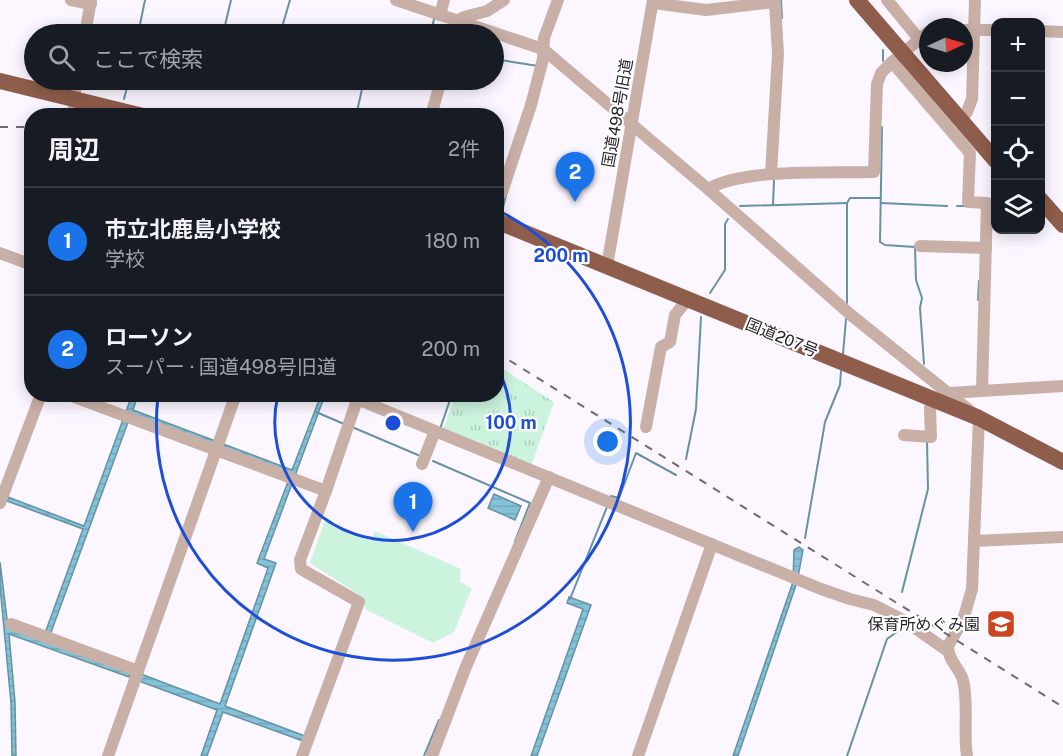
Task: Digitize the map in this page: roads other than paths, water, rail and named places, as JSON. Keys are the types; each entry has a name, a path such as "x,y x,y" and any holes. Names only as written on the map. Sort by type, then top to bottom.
{"highway":[{"path":"857,0 910,47"},
{"path":"870,0 910,47 963,116 991,141"},
{"path":"0,81 24,89"},
{"path":"26,90 74,107"},
{"path":"963,116 973,146 991,158"},
{"path":"1045,203 1061,219"},
{"path":"1045,218 1063,239"},
{"name":"国道207号","path":"504,224 979,418 1063,462"}],"street":[{"path":"71,0 91,2 87,24"},
{"path":"396,0 467,24"},
{"path":"440,15 444,0"},
{"path":"456,24 464,17 487,11 504,0"},
{"path":"504,186 531,105 541,66 544,38 558,0"},
{"path":"887,0 910,47 973,146 970,153 968,202 987,203 991,212 986,248 982,391"},
{"path":"971,18 975,0"},
{"path":"653,1 706,10 776,2 778,54 775,174"},
{"name":"国道498号旧道","path":"607,266 653,1"},
{"path":"485,24 487,11"},
{"path":"973,30 991,30"},
{"path":"1045,31 1063,32"},
{"path":"504,36 543,49 708,189 859,322 979,418 969,603 948,651"},
{"path":"708,189 724,182 775,174 874,172 877,84 881,73 910,47"},
{"path":"963,116 972,99 971,72"},
{"path":"74,107 75,90"},
{"path":"433,108 438,90"},
{"path":"920,246 986,248"},
{"path":"0,253 24,262"},
{"path":"646,427 661,347 670,342 675,315 688,299"},
{"path":"949,393 1063,386"},
{"path":"904,435 931,437 930,408 933,399"},
{"path":"0,503 38,402"},
{"path":"87,402 217,445 326,491"},
{"path":"108,756 233,402"},
{"path":"302,756 359,602 301,569 300,560 356,402"},
{"path":"369,402 438,433 795,578 850,599 874,605 905,621 948,651 962,676 965,691 967,756"},
{"path":"422,464 438,433"},
{"path":"432,756 465,669 549,477"},
{"path":"974,541 1063,537"},
{"path":"639,756 712,544"},
{"path":"11,624 138,671"}],"water":[{"path":"129,402 136,402 133,410 292,470 318,402 322,402 264,559 276,563 225,706 305,736 303,741 223,712 207,756 201,756 217,710 139,681 141,674 220,704 268,568 257,563 291,474 131,414 50,635 45,633 83,529 7,501 8,497 84,526"},
{"path":"494,494 521,506 515,520 488,508"},
{"path":"799,547 803,550 797,582 738,756 733,756 793,582 794,550"},
{"path":"0,562 8,627 131,671 129,677 9,634 15,702 16,756 12,756 11,703 0,586"},
{"path":"569,597 591,605 537,756 531,756 583,609 567,603"}],"waterway":[{"path":"140,24 145,0"},
{"path":"225,24 231,0"},
{"path":"283,24 290,0"},
{"path":"781,0 782,18"},
{"path":"433,24 434,19"},
{"path":"883,50 883,61"},
{"path":"504,61 538,66"},
{"path":"124,99 126,90"},
{"path":"358,108 362,90"},
{"path":"882,127 880,242 885,245 915,247 916,280 922,298 920,308 924,364"},
{"path":"773,205 774,180"},
{"path":"504,204 506,195"},
{"path":"847,303 847,203 850,198 880,198"},
{"path":"740,206 847,203"},
{"path":"881,203 947,206"},
{"path":"957,206 967,206"},
{"path":"710,293 725,270 725,224 728,219"},
{"path":"978,300 979,281"},
{"path":"686,459 696,409 701,317"},
{"path":"843,354 846,319"},
{"path":"805,538 825,422 840,385 841,371"},
{"path":"440,429 449,402"},
{"path":"316,412 344,424"},
{"path":"352,427 418,455"},
{"path":"902,592 928,489 927,440"},
{"path":"610,499 611,496 619,498 636,453 676,475"},
{"path":"433,461 530,503 515,541"},
{"path":"570,599 607,507"},
{"path":"847,756 887,639 902,628 902,624"},
{"path":"424,756 439,720"}],"railway":[{"path":"0,127 24,127"},
{"path":"504,357 1063,707"}],"place":[{"name":"ローソン","path":"575,202"},
{"name":"市立北鹿島小学校","path":"413,532"},
{"name":"保育所めぐみ園","path":"1001,624"}]}
